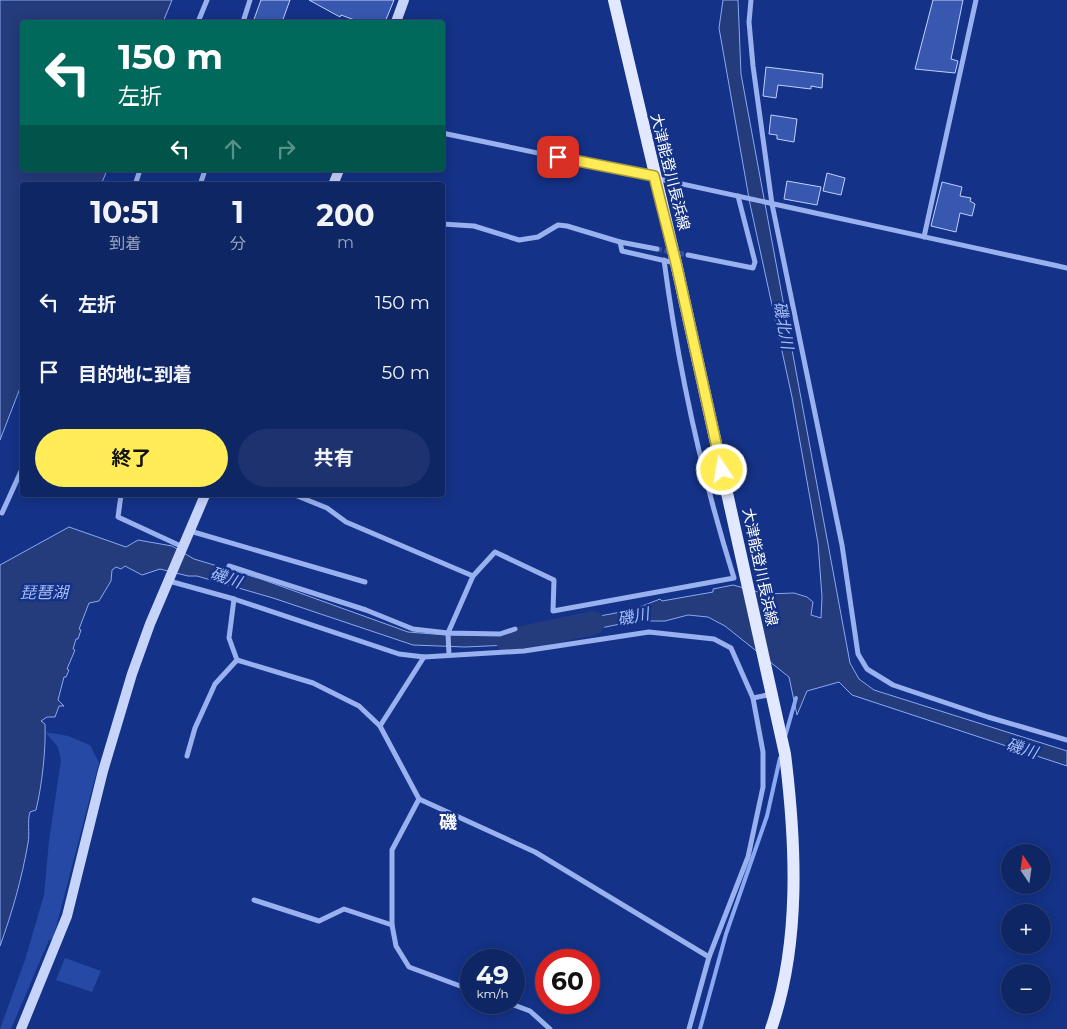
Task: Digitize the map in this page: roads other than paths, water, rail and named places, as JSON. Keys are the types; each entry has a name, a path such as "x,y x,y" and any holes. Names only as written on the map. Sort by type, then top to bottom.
{"main road":[{"name":"大津能登川長浜線","path":"614,0 654,176 670,262 747,583 785,754 794,828 793,904 781,1000 771,1029"}],"street":[{"path":"199,20 207,0"},
{"path":"244,20 250,0"},
{"path":"397,20 404,0"},
{"path":"751,0 749,22 769,204 842,546 858,654 867,670 893,685 988,718 1067,740"},
{"path":"924,237 976,0"},
{"path":"445,134 654,176 769,204 1067,268"},
{"path":"688,255 753,268 755,262 740,197"},
{"path":"445,224 474,226 519,240 538,237 558,225 567,226 620,242 657,249"},
{"path":"449,653 448,636 472,576 495,552 554,580 553,612 734,578 713,509 670,308 670,262 622,250 620,242"},
{"path":"2,513 20,474"},
{"path":"121,497 118,517 182,552"},
{"path":"21,1029 67,916 117,721 150,624 204,497"},
{"path":"300,497 327,508 346,522 472,576"},
{"path":"190,532 365,582"},
{"path":"230,566 366,610 413,629 448,636 500,634 515,629"},
{"path":"168,581 234,599 399,654 424,657 449,653 524,651 649,632 714,639 731,648 753,698 763,752 763,787 748,857 709,957 689,1029"},
{"path":"234,599 229,638 237,660"},
{"path":"380,726 424,657"},
{"path":"237,660 313,683 359,706 380,726 420,798 536,852 709,957"},
{"path":"187,756 195,728 215,684 237,660"},
{"path":"753,698 772,694"},
{"path":"420,798 392,850 392,925 396,946 409,967 460,986"},
{"path":"254,900 319,921 344,909 392,925"},
{"path":"525,1009 530,1011 550,1029"}],"water":[{"path":"0,0 172,0 164,20 20,20 20,172 106,172 102,182 20,182 20,388 0,440"},
{"name":"磯北川","path":"723,0 738,0 741,74 850,663 859,679 874,690 1067,751 1067,766 852,695 839,682 807,691 797,715 789,677 725,626 708,617 688,615 665,621 635,621 576,633 575,630 563,633 562,623 632,610 660,599 662,601 713,592 713,589 733,585 766,594 794,593 807,597 813,602 811,615 821,618 822,597 818,543 792,397 750,204 719,28"},
{"name":"琵琶湖","path":"69,527 126,547 138,540 172,546 194,559 261,579 408,632 446,635 507,635 539,628 541,638 509,645 465,647 413,645 273,598 197,576 188,576 160,569 142,575 125,566 121,569 116,567 112,570 111,581 99,601 89,603 79,629 81,630 78,639 76,639 73,649 75,650 67,669 69,670 66,677 64,677 58,700 64,706 59,706 55,717 47,717 41,721 45,724 45,734 40,790 36,810 30,812 29,839 23,869 13,908 0,946 0,565"}],"waterway":[{"name":"磯川","path":"508,641 593,623"},
{"path":"785,737 796,698"},
{"path":"700,1029 726,934 767,816 780,758"}],"tunnel":[{"path":"657,249 688,255"}],"district":[{"name":"磯","path":"448,823"}]}
